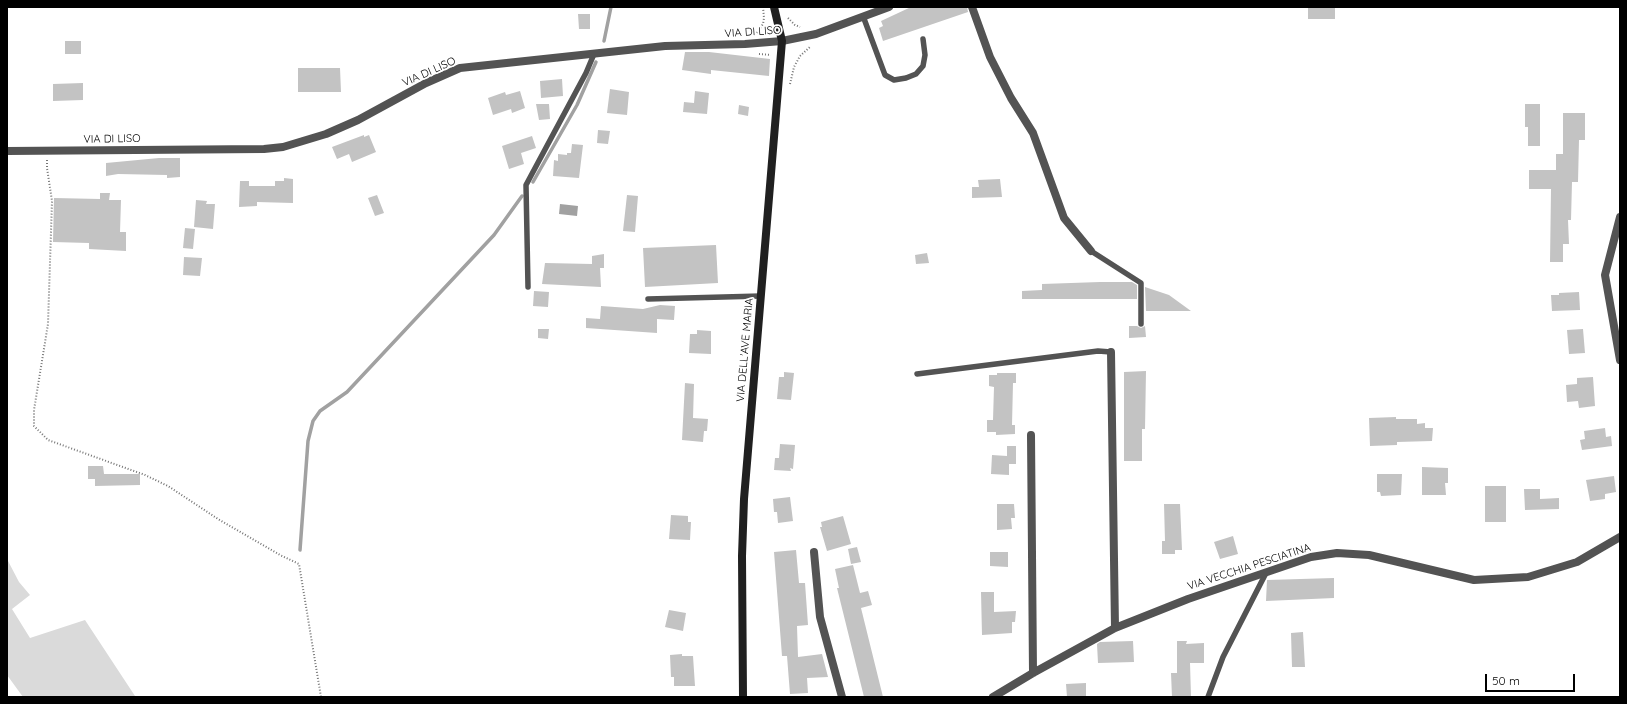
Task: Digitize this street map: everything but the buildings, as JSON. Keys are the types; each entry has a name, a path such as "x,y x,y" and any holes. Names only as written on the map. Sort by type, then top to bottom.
{"street":[{"name":"VIA DELL'AVE MARIA","path":"743,697 742,556 744,499 782,41 774,7"},
{"name":"VIA DI LISO","path":"7,151 264,149 282,147 326,134 358,120 426,83 460,68 665,46 745,44 782,41 816,34 889,7"},
{"path":"972,7 990,57 1011,98 1033,133 1064,218 1091,251"},
{"path":"1620,217 1605,275 1620,360"},
{"path":"1111,352 1114,628"},
{"path":"1031,435 1033,672"},
{"name":"VIA VECCHIA PESCIATINA","path":"993,697 1033,672 1114,628 1188,599 1311,557 1338,553 1369,554 1474,580 1528,577 1577,562 1620,537"},
{"path":"814,552 820,617 842,697"}],"lane":[{"path":"863,16 886,75 894,80 906,78 916,74 923,66 925,55 923,39"},
{"path":"528,287 526,185 586,73 594,54"},
{"path":"1091,251 1141,283 1141,324"},
{"path":"648,299 761,296"},
{"path":"917,374 1098,351 1111,352"},
{"path":"1208,697 1223,657 1266,573"}],"path":[{"path":"751,36 757,34 763,24 763,7"},
{"path":"785,13 788,19 795,25 802,27"},
{"path":"789,90 794,67 800,56 812,45"},
{"path":"752,53 775,56"},
{"path":"47,151 47,168 52,201 48,324 34,410 34,426 48,440 145,475 168,486 218,519 280,555 299,564 321,697"}],"shaded area":[{"path":"560,204 578,206 577,216 559,214"},
{"path":"7,559 19,582 30,595 12,609 30,638 85,620 135,696 23,697 7,675"}],"waterway":[{"path":"604,41 611,7"},
{"path":"533,182 577,105 596,62"},
{"path":"300,550 308,441 313,421 320,411 347,392 494,235 522,196"}]}
